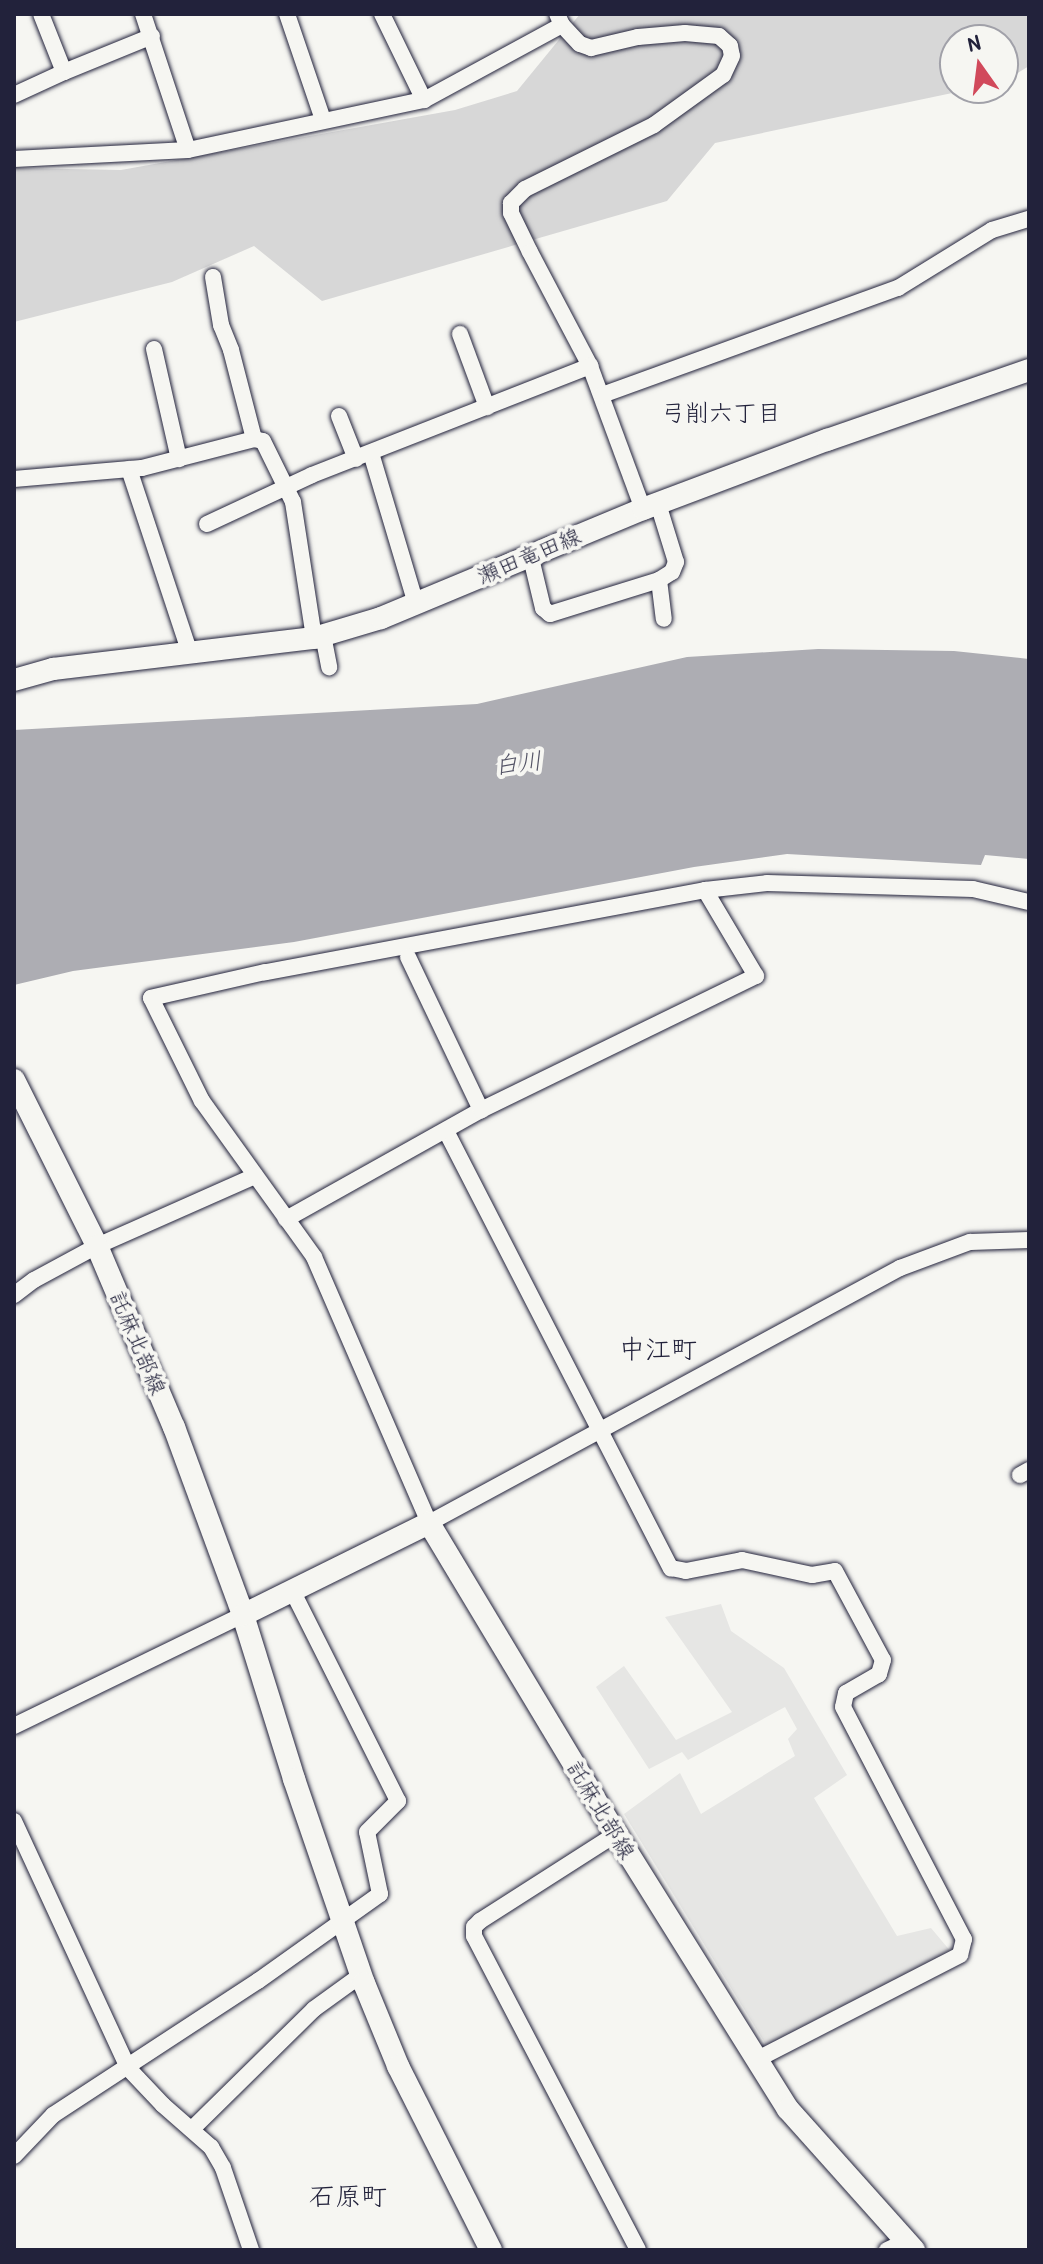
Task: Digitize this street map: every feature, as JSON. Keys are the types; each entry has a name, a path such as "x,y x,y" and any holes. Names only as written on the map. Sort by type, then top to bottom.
{"main road":[{"name":"瀬田竜田線","path":"14,680 53,669 318,636 416,604 530,554 827,440 1029,370"},
{"name":"託麻北部線","path":"14,1080 97,1246 174,1427 243,1615 361,1975 398,2066 491,2250"},
{"name":"託麻北部線","path":"429,1523 616,1834 788,2109 902,2247"},
{"path":"243,1615 429,1523"}],"street":[{"path":"41,14 64,72"},
{"path":"143,14 188,150"},
{"path":"287,14 323,120"},
{"path":"382,14 424,100"},
{"path":"14,159 188,150 424,100 559,20 580,44 591,48 638,37 685,33 719,36 730,46 732,56 723,75 654,125 525,189 511,203 511,213 590,366 676,562 672,572 659,580 550,614 543,608 530,554"},
{"path":"14,95 152,36"},
{"path":"602,395 898,288 992,230 1029,219"},
{"path":"213,277 221,325 231,350 254,439"},
{"path":"460,334 487,407"},
{"path":"154,349 179,459"},
{"path":"207,524 363,456 590,366"},
{"path":"339,416 363,456 416,604"},
{"path":"14,479 129,469 254,439 265,443 293,502 318,636 329,667"},
{"path":"129,469 190,653"},
{"path":"659,580 664,619"},
{"path":"1029,902 973,889 767,883 705,890 265,972 151,998 202,1101 314,1257 429,1523 600,1434 900,1268 970,1242 1029,1240"},
{"path":"286,1219 481,1110 756,976 705,890"},
{"path":"408,957 481,1110"},
{"path":"446,1131 671,1568 686,1571 742,1560 812,1575 835,1571 883,1660 879,1674 846,1693 843,1707 964,1939 960,1955 756,2060"},
{"path":"14,1295 34,1280 97,1246 255,1176"},
{"path":"14,2156 53,2115 128,2068 380,1894 367,1832 398,1801 293,1592"},
{"path":"14,1726 243,1615"},
{"path":"14,1821 128,2068 163,2105 211,2147 223,2168 251,2250"},
{"path":"616,1834 480,1921 474,1927 474,1936 638,2250"},
{"path":"192,2129 314,2009 361,1975"}],"shaded area":[{"path":"580,14 1029,14 1029,66 1019,72 1019,24 939,24 939,96 715,143 667,201 322,301 254,246 172,282 14,322 14,168 121,170 455,110 517,91"},
{"path":"721,1604 731,1631 784,1668 847,1775 814,1798 897,1936 931,1928 952,1953 768,2048 624,1814 680,1773 701,1814 795,1756 788,1739 797,1729 785,1707 688,1760 682,1752 649,1769 596,1687 624,1666 676,1740 732,1712 665,1617"}],"water":[{"name":"白川","path":"818,649 954,651 1029,659 1029,859 985,855 981,865 787,854 694,867 294,942 73,971 14,985 14,730 477,704 687,657"}],"district":[{"name":"弓削六丁目","path":"721,413"},
{"name":"中江町","path":"658,1349"},
{"name":"石原町","path":"348,2196"}]}
